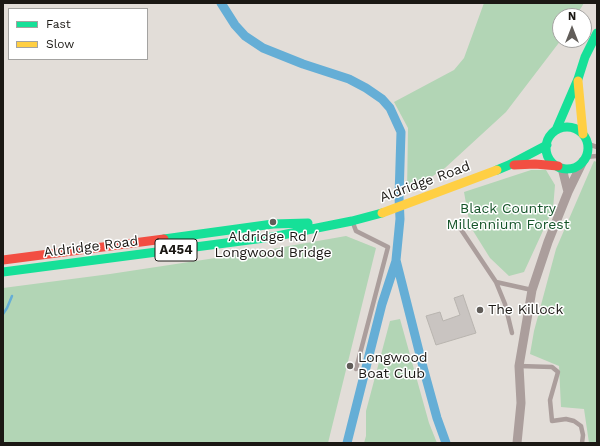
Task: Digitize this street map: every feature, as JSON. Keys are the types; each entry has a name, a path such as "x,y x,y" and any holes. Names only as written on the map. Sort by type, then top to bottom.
{"main road":[{"path":"578,79 583,134 588,144 585,159 574,168 560,167 549,158 547,145 550,136 556,130 578,79 585,57 597,33"},
{"path":"556,130 568,127 576,129 583,134"},
{"name":"Aldridge Road","path":"3,272 272,237 350,221 410,203 510,165 547,145"},
{"name":"Aldridge Road","path":"510,165 535,164 560,167"},
{"name":"Aldridge Road","path":"3,260 273,224 350,221"}],"street":[{"path":"517,443 520,403 519,366 532,290 548,242 568,192 585,159"},
{"path":"560,167 568,192"}],"lane":[{"path":"588,144 597,147"},
{"path":"585,159 597,156"},
{"path":"350,221 356,230 388,247 356,369"},
{"path":"460,228 496,282 505,304 512,333"},
{"path":"496,282 532,290"},
{"path":"519,366 552,367 558,372 550,400 552,421 566,419 574,421 581,426 583,435 582,443"}],"green space":[{"path":"484,3 584,3 581,8 552,8 552,48 555,48 506,112 445,168 407,193 408,128 394,102 454,70 464,58"},
{"path":"594,161 597,162 597,443 589,443 584,409 561,407 559,366 530,354 534,331 556,249"},
{"name":"Black Country Millennium Forest","path":"531,170 546,170 555,185 553,209 524,272 509,276 490,258 470,226 464,192"},
{"path":"346,236 376,248 328,443 3,443 3,288 110,274 255,252"},
{"path":"400,319 429,423 437,443 364,443 366,436 366,411 390,321"}],"building":[{"path":"463,295 476,333 436,345 426,316 440,312 443,321 460,315 454,298"}],"waterway":[{"path":"221,3 235,25 245,36 263,48 303,64 349,79 382,99 390,108 401,132 399,197 400,219 396,260 423,367 437,418 446,443"},
{"path":"347,443 382,304 396,261"},
{"path":"3,314 12,296"}],"traffic: fast":[{"path":"556,130 578,79 585,57 597,33"},
{"path":"567,127 582,133 588,148 582,163 567,169 552,163 546,148 552,133 567,127"},
{"path":"497,170 547,145"},
{"path":"3,272 272,237 352,221 382,213"},
{"path":"164,239 273,224 308,223"}],"traffic: slow":[{"path":"578,81 583,134"},
{"path":"382,213 497,170"}],"traffic: jam":[{"path":"514,165 535,164 558,166"},
{"path":"3,260 164,239"}],"place":[{"name":"Aldridge Rd / Longwood Bridge","path":"273,222"},
{"name":"The Killock","path":"480,310"},
{"name":"Longwood Boat Club","path":"350,366"}]}
